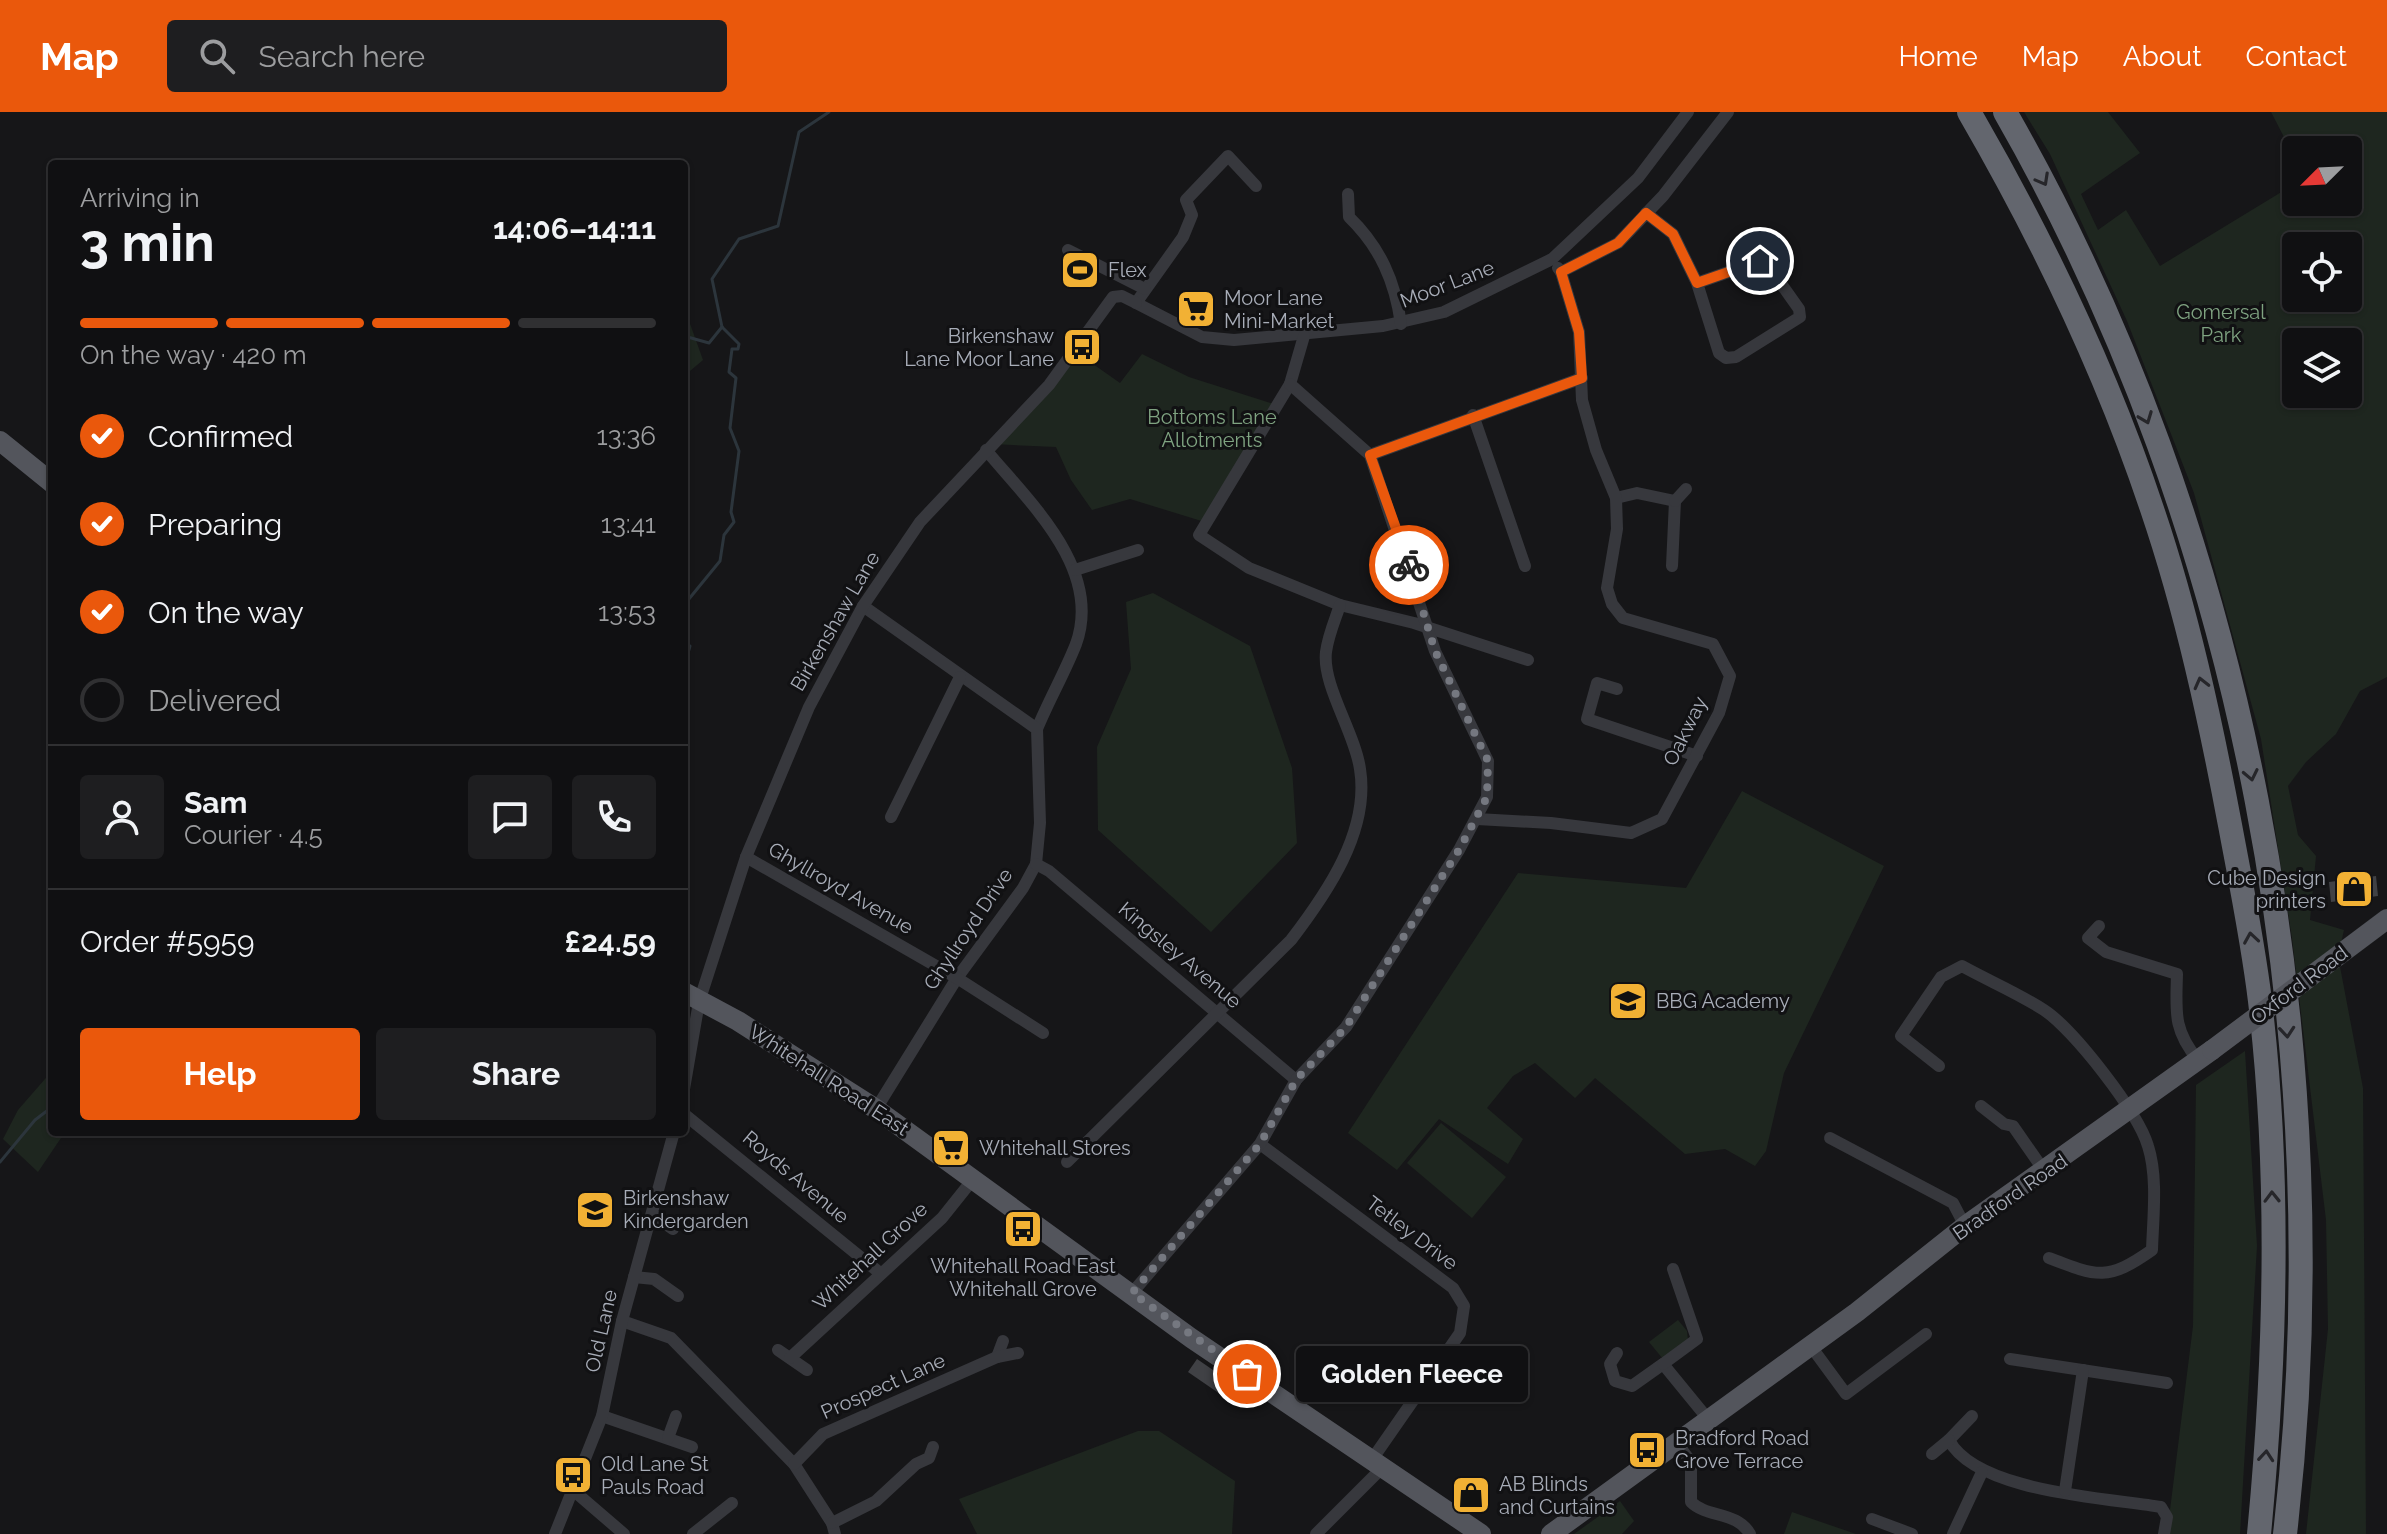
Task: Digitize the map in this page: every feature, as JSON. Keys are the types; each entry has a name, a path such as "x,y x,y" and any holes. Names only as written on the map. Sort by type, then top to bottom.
{"highway":[{"path":"1969,112 2016,193 2087,340 2152,507 2210,722 2260,1002 2272,1155 2273,1350 2259,1534"},
{"path":"2005,112 2049,189 2100,304 2185,521 2223,651 2263,834 2280,939 2297,1153 2300,1257 2295,1451 2285,1534"}],"main road":[{"path":"0,441 48,480"},
{"name":"Oxford Road","path":"2205,1055 2387,919"},
{"name":"Whitehall Road East","path":"692,997 738,1021 876,1109 1376,1465 1411,1485 1481,1534"},
{"name":"Bradford Road","path":"1551,1534 1810,1345 1965,1226 2130,1112 2205,1055"}],"street":[{"name":"Moor Lane","path":"1136,303 1202,337 1234,340 1304,336 1401,324 1469,302 1552,259 1638,178 1688,112"},
{"path":"1561,272 1618,243 1728,112"},
{"path":"1136,303 1183,237 1192,215 1186,200 1228,156 1256,186"},
{"path":"1348,194 1349,217 1366,233 1388,267 1401,324"},
{"path":"1646,213 1673,234 1697,283 1719,353 1726,358 1736,357 1800,317 1799,309 1767,264 1760,261 1697,283"},
{"path":"1068,250 1145,289"},
{"path":"1552,259 1561,272 1579,332 1582,400 1596,450 1616,498 1637,493 1675,501"},
{"name":"Birkenshaw Lane","path":"692,997 809,707 863,606 920,522 1049,385 1113,297 1122,296 1136,303"},
{"path":"1304,336 1290,384 1199,535 1249,568 1340,605 1414,623 1528,660"},
{"path":"1370,455 1473,415 1582,378"},
{"path":"1132,1293 1260,1144 1296,1080 1346,1027 1477,819 1487,797 1488,761 1435,651 1432,631 1370,455 1290,384"},
{"path":"1473,415 1525,566"},
{"path":"863,606 1037,729 1077,642 1082,603 1075,570 1053,534 986,450"},
{"path":"1672,566 1675,501 1686,489"},
{"name":"Oakway","path":"1477,819 1551,823 1631,833 1662,819 1719,713 1730,676 1713,644 1623,618 1612,604 1607,588 1617,529 1616,498"},
{"path":"1075,570 1138,550"},
{"path":"1067,1162 1291,940 1317,906 1350,845 1359,811 1361,771 1328,671 1326,653 1340,605"},
{"path":"891,817 960,677"},
{"path":"1587,719 1597,683 1617,689"},
{"path":"1573,715 1697,756"},
{"name":"Ghyllroyd Drive","path":"876,1109 957,978 1023,888 1036,864 1040,823 1034,741 1037,729"},
{"name":"Ghyllroyd Avenue","path":"746,857 957,978 1043,1033"},
{"name":"Kingsley Avenue","path":"1036,864 1049,871 1296,1080"},
{"path":"2099,926 2088,938 2106,952 2177,974 2176,1017 2181,1041 2205,1055"},
{"path":"1939,1066 1895,1035 1941,977 1962,966 2046,1011 2087,1052 2130,1112 2148,1146 2153,1202 2152,1250 2121,1272 2083,1271 2049,1258"},
{"path":"688,1043 692,997"},
{"path":"1981,1106 2004,1124 2013,1126 2045,1172"},
{"name":"Royds Avenue","path":"688,1117 880,1273"},
{"name":"Old Lane","path":"555,1534 602,1416 622,1321 673,1136"},
{"path":"1830,1138 1953,1203 1965,1226"},
{"name":"Tetley Drive","path":"1260,1144 1453,1288 1464,1306 1460,1333 1376,1465 1316,1534"},
{"name":"Whitehall Grove","path":"790,1358 942,1218 974,1178"},
{"path":"652,1214 673,1229"},
{"path":"1617,1353 1609,1371 1615,1381 1632,1386 1697,1339 1673,1269"},
{"path":"634,1277 654,1279 678,1296"},
{"path":"622,1321 671,1338 794,1464 834,1528 876,1501 916,1464 934,1456"},
{"path":"1810,1345 1846,1394 1926,1334"},
{"path":"997,1357 1003,1341"},
{"path":"778,1350 807,1370"},
{"name":"Prospect Lane","path":"794,1464 823,1434 997,1357 1018,1353"},
{"path":"2010,1359 2167,1383"},
{"path":"1663,1364 1708,1419"},
{"path":"2065,1491 2083,1370"},
{"path":"602,1416 692,1447"},
{"path":"668,1438 676,1416"},
{"path":"1932,1454 1972,1416"},
{"path":"1949,1440 1954,1450 1982,1472 2065,1491 2161,1507 2167,1517 2164,1534"},
{"path":"1677,1443 1691,1462 1691,1502 1697,1508 1742,1521 1750,1534"},
{"path":"1953,1534 1982,1472"},
{"path":"574,1491 624,1534"},
{"path":"693,1534 732,1503"},
{"path":"1694,1521 1697,1508"},
{"path":"1872,1519 1912,1534"}],"green space":[{"name":"Gomersal Park","path":"2024,112 2108,112 2140,153 2081,194 2098,230 2126,210 2160,266 2282,192 2282,216 2362,216 2362,136 2284,136 2271,112 2387,112 2387,677 2360,691 2336,734 2306,762 2288,786 2298,835 2316,856 2310,920 2344,930 2338,956 2363,1088 2366,1534 2306,1534 2328,1329 2326,1220 2292,938 2261,739 2194,493 2127,321 2050,154"},
{"path":"688,318 703,360 688,373"},
{"name":"Bottoms Lane Allotments","path":"1076,352 1120,383 1142,354 1189,377 1277,405 1208,523 1130,499 1092,510 1071,480 1056,447 992,444"},
{"path":"1153,593 1250,646 1292,768 1297,843 1211,932 1098,830 1097,747 1131,669 1126,602"},
{"name":"BBG Academy","path":"1742,791 1884,866 1784,1073 1766,1151 1755,1166 1725,1149 1685,1154 1595,1078 1575,1098 1535,1063 1513,1076 1487,1108 1523,1139 1508,1164 1439,1119 1397,1170 1348,1133 1518,873 1686,888"},
{"path":"2245,1051 2257,1246 2240,1534 2167,1534 2193,1326 2196,1085"},
{"path":"48,1076 48,1136 62,1136 38,1172 3,1139 18,1110"},
{"path":"1441,1123 1506,1177 1472,1218 1407,1163"},
{"path":"1678,1320 1687,1331 1688,1341 1663,1359 1649,1342"},
{"path":"1138,1431 1159,1431 1235,1481 1232,1534 977,1534 959,1499"},
{"path":"1620,1501 1634,1521 1622,1534 1574,1534"},
{"path":"1792,1512 1856,1534 1784,1534"}],"building":[{"name":"Cube Design printers","path":"2376,876 2378,896 2331,902 2329,882"},
{"path":"1197,1359 1229,1381 1220,1394 1188,1372"}],"waterway":[{"path":"722,327 712,279 739,239 778,226 799,132 829,112"},
{"path":"688,337 709,343 722,327"},
{"path":"688,600 720,561 724,535 734,522 731,512 739,451 730,428 736,378 729,372 732,349 738,349 739,344 722,327"},
{"path":"688,653 690,646"},
{"path":"0,1162 35,1120 48,1110"}],"way so far":[{"path":"1247,1374 1191,1338 1132,1293 1260,1144 1296,1080 1346,1027 1459,850 1487,797 1488,761 1435,651 1432,631 1409,565"}],"place":[{"name":"Flex","path":"1080,270"},
{"name":"Moor Lane Mini-Market","path":"1196,309"},
{"name":"Birkenshaw Lane Moor Lane","path":"1082,347"},
{"name":"Cube Design printers","path":"2354,889"},
{"name":"BBG Academy","path":"1628,1001"},
{"name":"Whitehall Stores","path":"951,1148"},
{"name":"Birkenshaw Kindergarden","path":"595,1210"},
{"name":"Whitehall Road East Whitehall Grove","path":"1023,1229"},
{"name":"Golden Fleece","path":"1247,1374"},
{"name":"Bradford Road Grove Terrace","path":"1647,1450"},
{"name":"Old Lane St Pauls Road","path":"573,1475"},
{"name":"AB Blinds and Curtains","path":"1471,1495"}],"route":[{"path":"1409,565 1370,455 1473,415 1582,378 1579,332 1561,272 1600,255 1618,243 1646,213 1673,234 1697,283 1760,261"}]}
